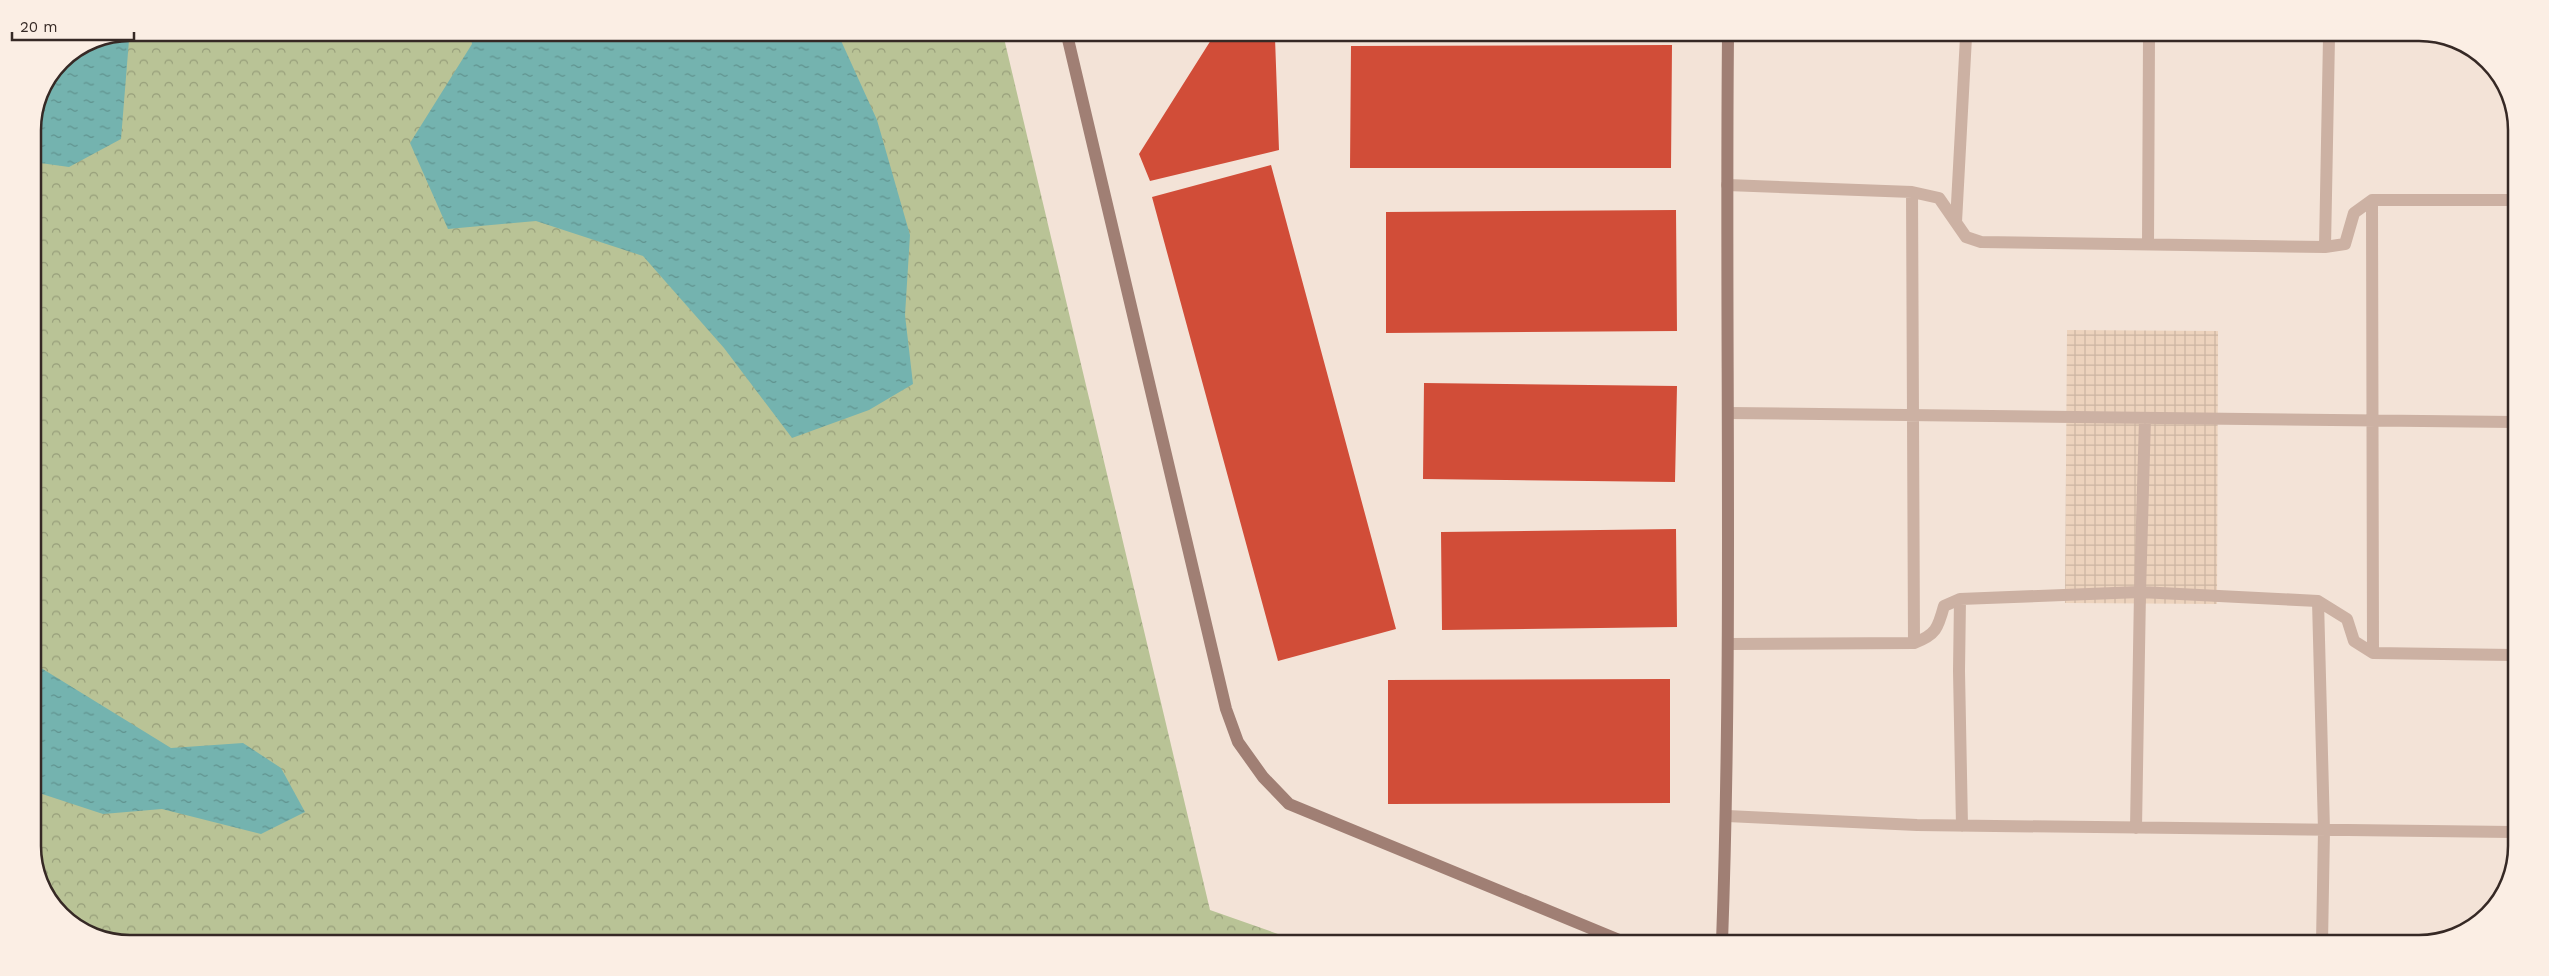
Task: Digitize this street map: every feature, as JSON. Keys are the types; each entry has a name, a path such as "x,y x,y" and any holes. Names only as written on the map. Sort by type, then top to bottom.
{"street":[{"path":"1068,41 1226,709 1238,742 1263,777 1289,804 1607,935"},
{"path":"1722,935 1727,816 1729,644 1728,41"}],"lane":[{"path":"1956,222 1966,41"},
{"path":"2148,244 2149,41"},
{"path":"2325,247 2329,41"},
{"path":"1727,185 1912,192 1939,198 1966,237 1981,242 2325,247 2345,244 2354,213 2372,200 2508,200"},
{"path":"1912,192 1914,643"},
{"path":"2372,200 2373,653"},
{"path":"1728,413 2372,422 2508,422"},
{"path":"2136,828 2145,419"},
{"path":"1729,644 1914,643 1930,637 1939,626 1944,606 1960,599 2140,592 2318,601 2347,619 2354,641 2373,653 2508,655"},
{"path":"1960,599 1959,671 1962,826"},
{"path":"2318,601 2324,830 2322,935"},
{"path":"1727,816 1962,826 2508,832"}],"green space":[{"path":"125,41 1005,41 1210,910 1281,935 131,935 113,933 96,928 76,916 67,909 50,885 41,851 41,131 46,102 56,81 67,67 91,50"}],"shaded area":[{"path":"2067,330 2218,331 2217,604 2065,603"}],"water":[{"path":"129,41 121,139 69,167 41,163 42,119 48,96 56,81 67,67 81,56 102,46"},
{"path":"471,41 841,41 877,120 910,235 905,315 913,384 869,410 792,438 724,348 643,256 536,221 448,229 410,143 472,44"},
{"path":"41,668 171,748 243,743 281,768 305,812 261,834 162,809 103,814 41,794"}],"building":[{"path":"1210,41 1275,41 1279,150 1150,181 1139,154"},
{"path":"1672,45 1671,168 1350,168 1351,46"},
{"path":"1271,165 1396,629 1278,661 1152,197"},
{"path":"1676,210 1677,331 1386,333 1386,212"},
{"path":"1424,383 1677,386 1675,482 1423,479"},
{"path":"1676,529 1677,627 1442,630 1441,532"},
{"path":"1670,679 1670,803 1388,804 1388,680"}]}
